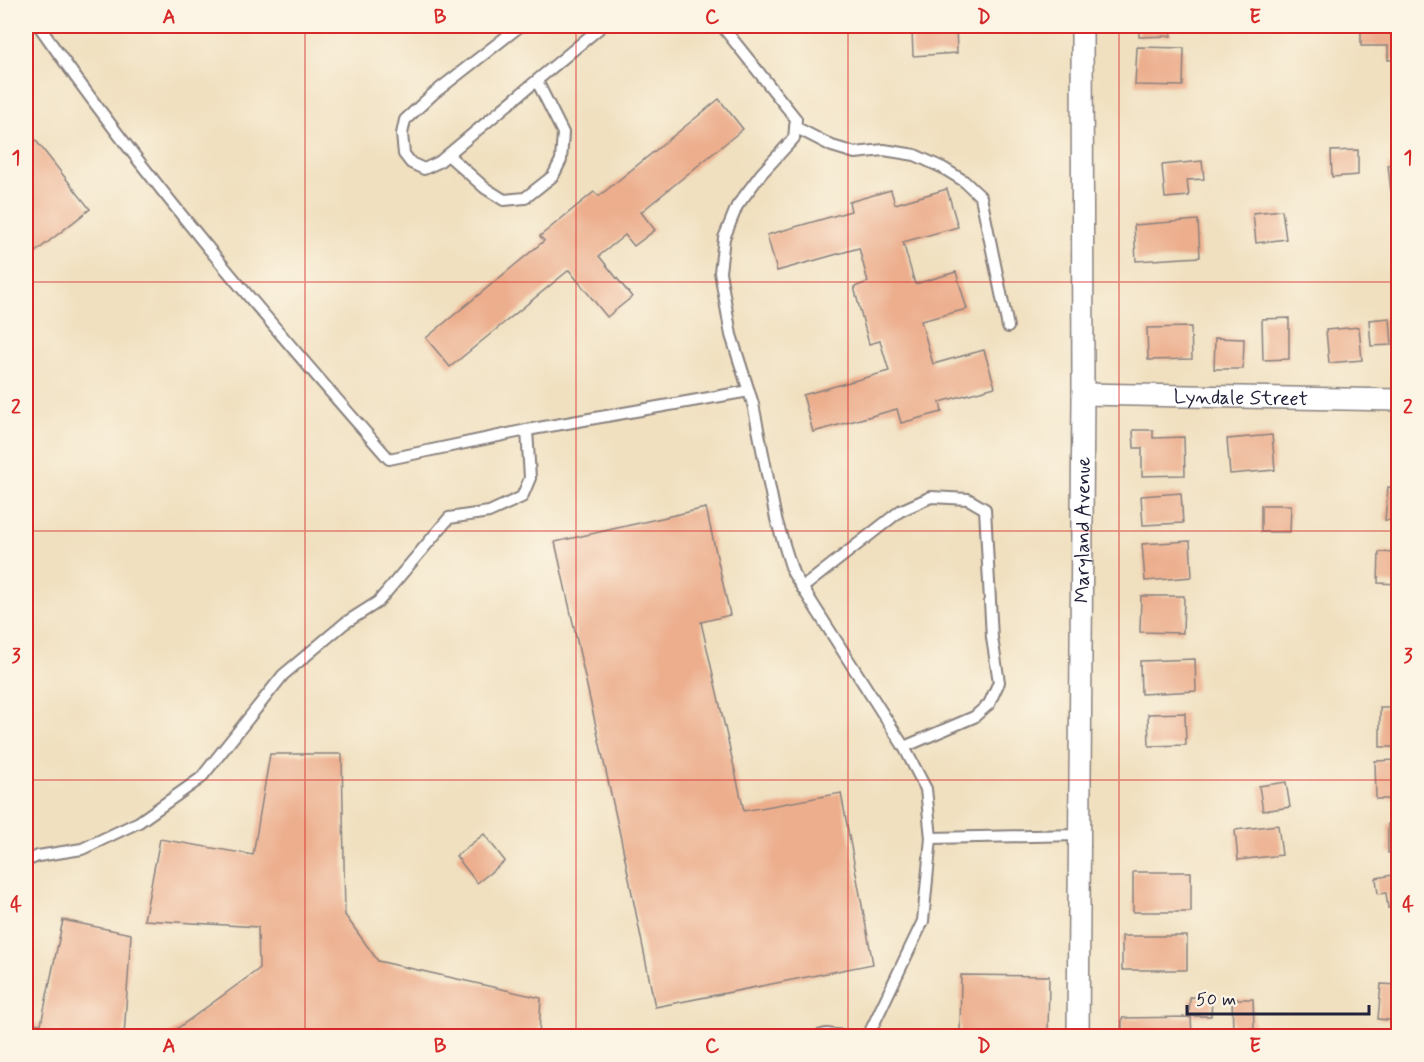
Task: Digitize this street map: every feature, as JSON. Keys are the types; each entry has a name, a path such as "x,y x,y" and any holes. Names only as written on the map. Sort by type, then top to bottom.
{"street":[{"name":"Maryland Avenue","path":"1078,1036 1083,394 1082,26"},
{"name":"Lyndale Street","path":"1083,394 1398,400"}],"lane":[{"path":"39,26 77,80 188,225 389,459 527,430 749,391"},
{"path":"520,26 433,94 405,120 402,134 404,154 411,163 424,169 439,162 602,26"},
{"path":"722,26 796,119 794,138 760,174 737,206 724,238 720,272 731,335 749,391 776,519 793,573 904,747 926,789 931,838 923,921 868,1036"},
{"path":"448,155 485,188 504,200 525,198 553,176 561,160 563,133 537,81"},
{"path":"795,127 832,146 855,153 884,150 915,154 964,181 981,197 1008,327"},
{"path":"26,861 38,856 82,849 139,822 201,778 283,675 345,623 378,602 449,518 489,512 522,497 530,478 527,430"},
{"path":"802,588 900,511 931,498 968,499 985,509 992,638 999,682 989,704 974,717 904,747"},
{"path":"931,838 1080,835"},
{"path":"818,1036 826,1034 844,1036"}],"building":[{"path":"1139,26 1171,26 1171,36 1139,37"},
{"path":"1361,26 1398,26 1398,60 1388,60 1388,46 1361,46"},
{"path":"956,27 957,53 913,56 912,30"},
{"path":"1137,47 1184,48 1183,86 1135,85"},
{"path":"719,99 743,129 641,212 655,230 634,246 625,235 599,256 632,297 607,317 569,270 450,367 426,338 544,241 540,236 594,192 599,196"},
{"path":"26,128 90,209 34,253 26,243 26,186 28,184 26,182"},
{"path":"1358,150 1358,175 1332,177 1331,151"},
{"path":"1202,161 1204,179 1187,180 1189,196 1165,198 1162,165"},
{"path":"1398,164 1398,191 1391,192 1388,165"},
{"path":"947,189 958,227 903,242 915,284 956,272 967,309 921,321 933,364 984,350 995,387 940,402 942,412 901,423 897,409 813,432 803,395 889,371 880,341 869,344 854,287 868,282 859,248 777,271 767,235 851,211 849,202 891,190 895,204"},
{"path":"1282,210 1286,239 1256,243 1253,213"},
{"path":"1198,220 1200,257 1136,261 1134,225"},
{"path":"1289,318 1289,359 1263,360 1262,319"},
{"path":"1390,318 1392,345 1371,346 1369,320"},
{"path":"1191,327 1192,359 1148,360 1147,328"},
{"path":"1359,327 1362,360 1329,363 1326,330"},
{"path":"1215,338 1244,339 1243,369 1214,369"},
{"path":"1133,430 1153,430 1153,438 1184,437 1185,475 1142,476 1142,448 1134,448"},
{"path":"1272,435 1275,470 1230,474 1227,439"},
{"path":"1394,441 1398,441 1398,475 1397,475"},
{"path":"1388,487 1398,488 1398,521 1385,520"},
{"path":"1181,493 1183,523 1143,525 1141,496"},
{"path":"1261,505 1291,505 1290,532 1261,532"},
{"path":"706,508 730,615 701,622 744,811 841,793 873,964 655,1007 621,839 555,542"},
{"path":"1190,541 1192,577 1145,581 1142,544"},
{"path":"1379,552 1398,553 1398,584 1378,583"},
{"path":"1141,596 1184,596 1183,633 1140,632"},
{"path":"1195,659 1196,691 1141,694 1140,661"},
{"path":"1380,708 1398,708 1398,747 1380,747"},
{"path":"1185,713 1186,745 1149,746 1148,714"},
{"path":"270,754 342,754 345,915 378,961 541,998 539,1036 167,1036 259,969 258,927 144,920 160,839 253,855"},
{"path":"1398,760 1398,799 1376,799 1375,761"},
{"path":"1286,782 1290,807 1263,811 1259,786"},
{"path":"1388,824 1398,824 1398,853 1388,853"},
{"path":"1278,825 1282,855 1238,860 1235,830"},
{"path":"484,834 505,861 477,883 456,856"},
{"path":"1133,872 1191,872 1191,912 1133,912"},
{"path":"1398,874 1398,906 1388,908 1386,893 1378,894 1376,878"},
{"path":"63,920 131,934 124,1036 26,1036 26,1022 41,1024"},
{"path":"1122,936 1187,936 1187,970 1122,970"},
{"path":"1393,945 1398,945 1398,975 1392,974"},
{"path":"961,975 1049,976 1048,1036 960,1036"},
{"path":"1381,984 1398,985 1398,1021 1378,1019"},
{"path":"1190,997 1212,998 1211,1016 1189,1016"},
{"path":"1232,999 1253,999 1254,1028 1233,1029"},
{"path":"1191,1017 1192,1036 1122,1036 1122,1018"}]}
